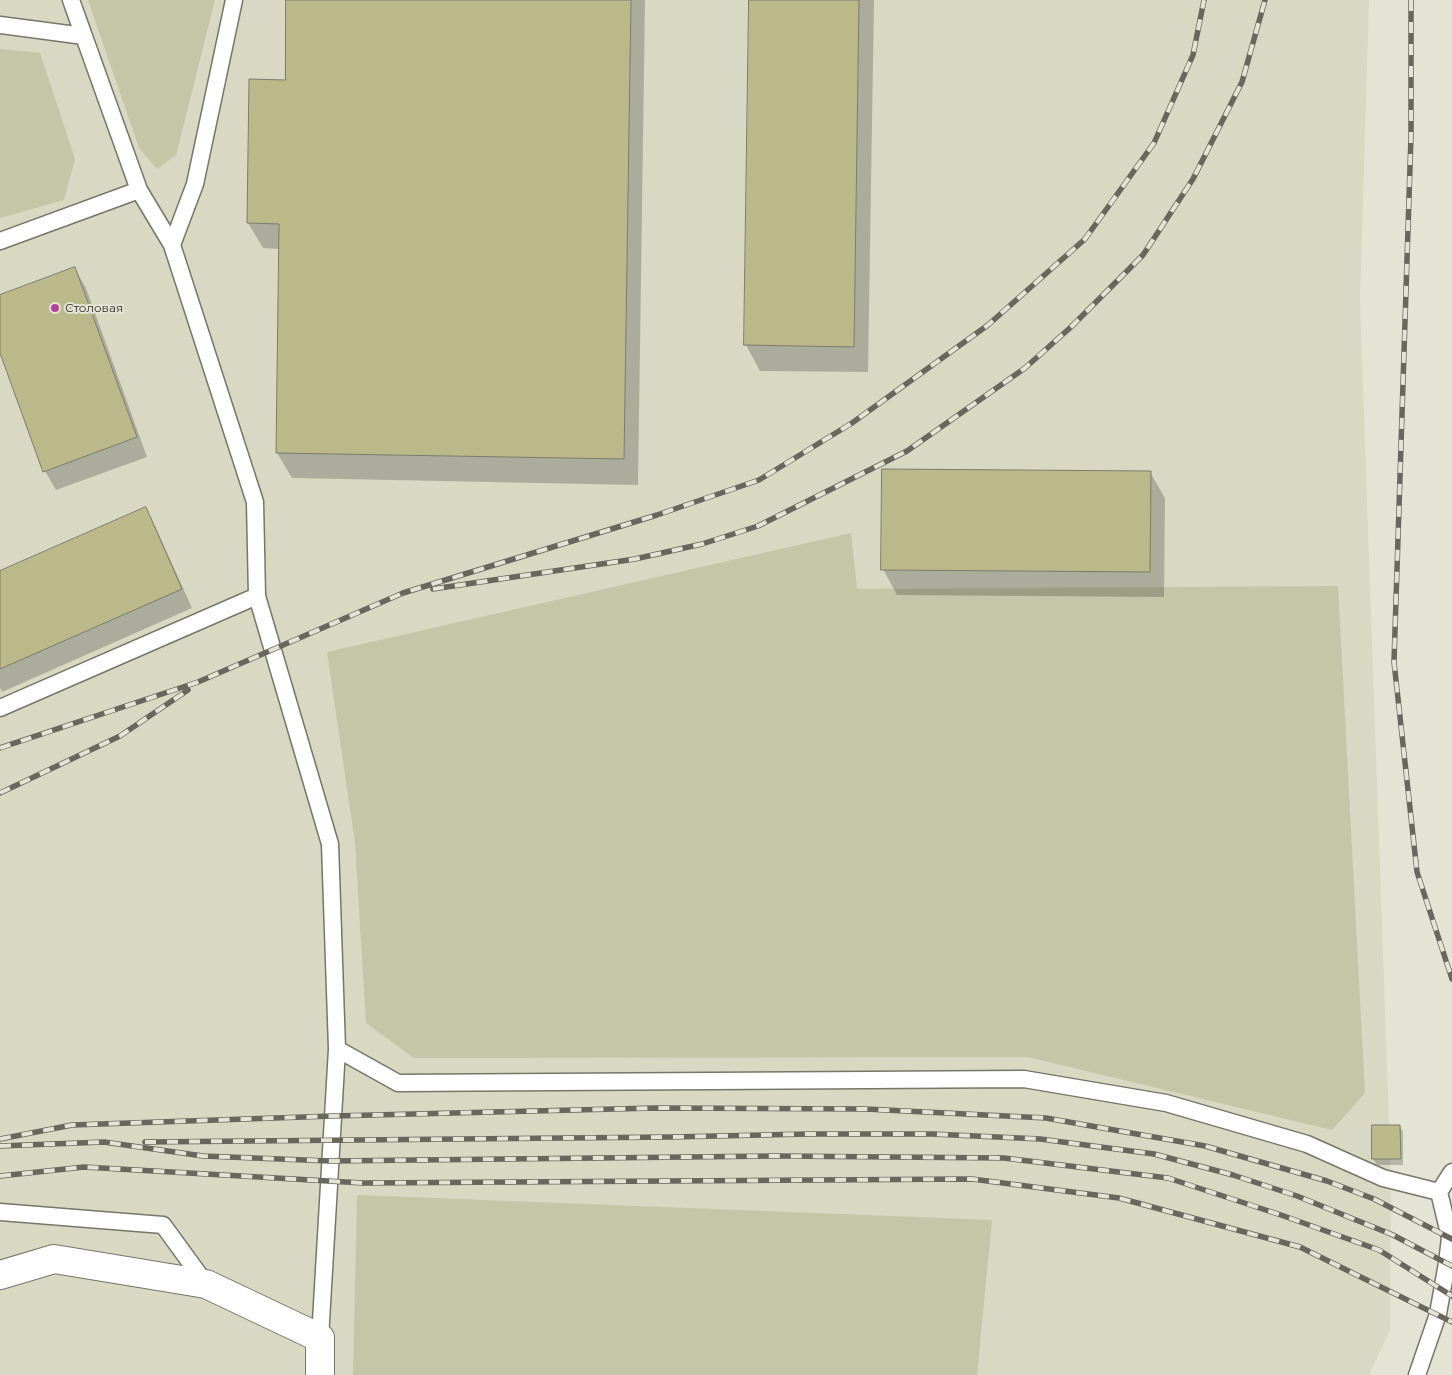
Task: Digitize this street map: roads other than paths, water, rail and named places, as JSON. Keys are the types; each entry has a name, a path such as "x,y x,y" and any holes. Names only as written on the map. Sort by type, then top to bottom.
{"street":[{"path":"0,1275 54,1259 206,1284 320,1338 320,1375"}],"lane":[{"path":"71,0 139,190 172,246 255,502 257,596 330,844 337,1049 320,1338"},
{"path":"172,246 195,184 234,0"},
{"path":"0,25 84,36"},
{"path":"0,241 139,190"},
{"path":"0,708 257,596"},
{"path":"337,1049 398,1083 1024,1079 1166,1102 1307,1144 1383,1178 1439,1192"},
{"path":"1417,1375 1438,1314 1447,1263 1450,1238 1439,1192 1452,1172"},
{"path":"0,1212 163,1225 206,1284"}],"railway":[{"path":"0,748 198,682 403,593 657,515 759,480 852,423 988,325 1085,239 1154,143 1193,55 1204,0"},
{"path":"433,589 635,559 702,544 758,526 907,451 1025,368 1071,327 1143,255 1193,179 1242,82 1265,0"},
{"path":"1411,0 1411,136 1394,662 1417,872 1452,979"},
{"path":"0,793 120,736 188,690"},
{"path":"0,1139 72,1125 655,1108 865,1109 1046,1118 1205,1146 1327,1181 1374,1199 1452,1239"},
{"path":"145,1142 809,1134 932,1134 1040,1139 1154,1154 1233,1175 1297,1196 1393,1235 1452,1266"},
{"path":"0,1146 104,1142 203,1156 330,1161 776,1156 1004,1158 1168,1178 1379,1250 1452,1296"},
{"path":"0,1176 84,1167 363,1183 972,1179 1119,1198 1300,1247 1452,1322"}],"place":[{"name":"Столовая","path":"55,308"}]}
